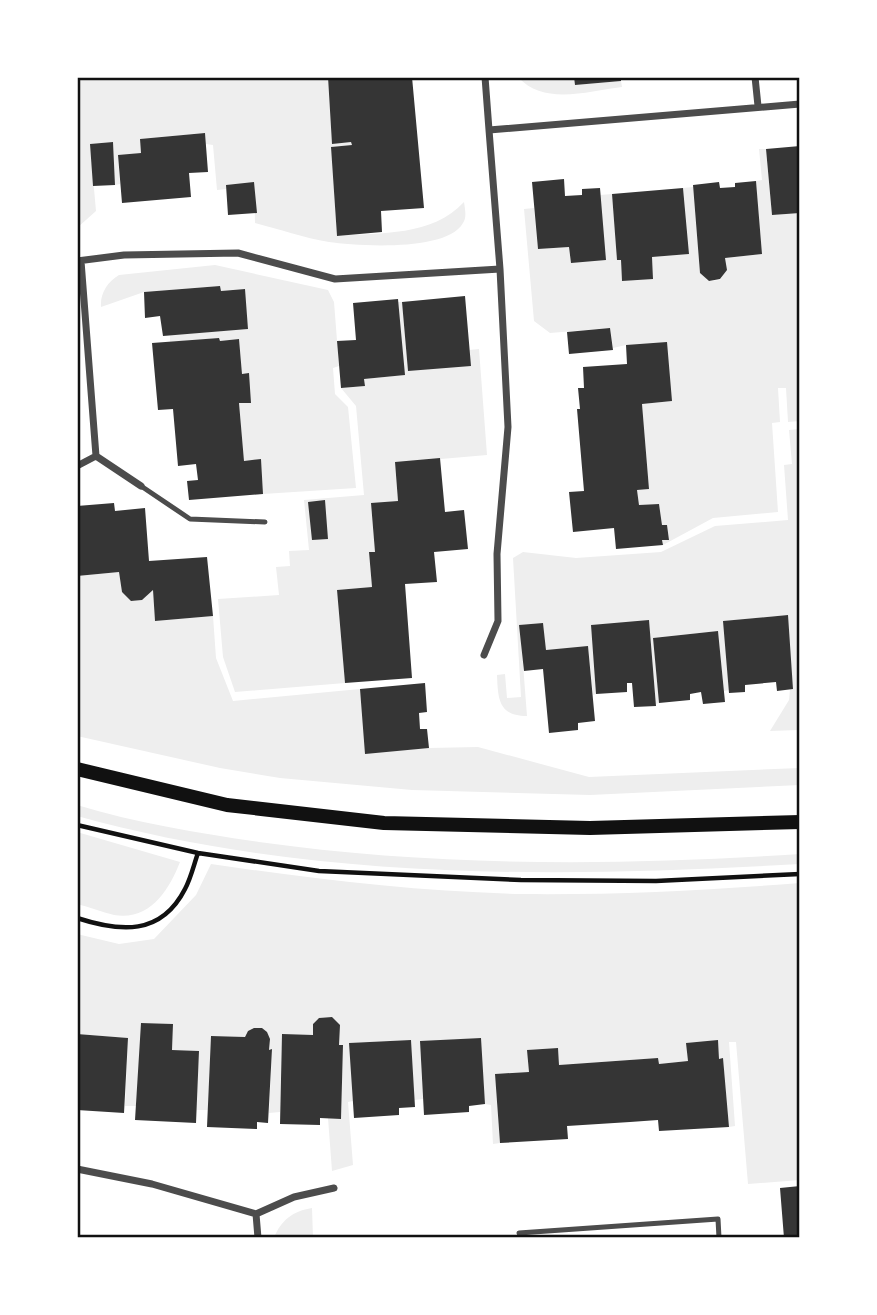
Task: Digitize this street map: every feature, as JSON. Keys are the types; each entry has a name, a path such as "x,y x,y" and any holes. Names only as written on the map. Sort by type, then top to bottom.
{"main road":[{"path":"77,769 227,806 384,823 590,828 800,822"}],"street":[{"path":"484,655 498,621 497,554 508,427 500,269 485,77"},
{"path":"755,77 758,106"},
{"path":"489,130 800,104"},
{"path":"96,456 79,261 124,256 238,253 335,279 500,269"},
{"path":"77,466 96,456"},
{"path":"96,456 141,486"},
{"path":"77,1169 152,1184 256,1214 295,1197 334,1188"},
{"path":"256,1214 258,1238"}],"lane":[{"path":"141,486 190,519 265,522"},
{"path":"519,1233 718,1219 719,1238"}],"path":[{"path":"77,825 198,853 319,871 508,879 656,881 800,874"},
{"path":"77,918 107,928 150,924 168,911 185,890 198,853"}],"shaded area":[{"path":"77,77 328,77 332,143 351,142 352,145 331,147 337,236 388,233 421,227 437,222 464,202 464,221 454,232 439,239 400,245 329,242 255,223 254,183 226,185 226,189 217,190 213,145 206,144 205,133 140,139 141,153 118,156 120,184 115,185 113,142 90,144 96,211 77,228"},
{"path":"518,77 574,77 575,85 621,81 622,87 553,94 529,86"},
{"path":"759,149 766,149 772,215 800,213 800,421 788,422 786,388 778,388 780,422 772,423 778,512 713,518 663,545 662,540 669,539 667,525 662,525 659,504 639,505 637,490 649,489 642,404 672,401 626,345 613,348 610,328 550,333 534,321 524,209 534,208 538,249 569,247 571,263 600,195 612,194 617,260 621,260 622,280 653,279 652,257 689,254 683,188 693,187 700,273 709,281 720,280 726,270 725,258 762,254 756,181 762,180"},
{"path":"215,265 328,290 334,302 339,366 333,368 335,394 348,407 356,488 263,494 261,460 244,461 239,403 250,403 242,374 239,339 170,342 170,335 248,329 244,289 221,291 220,286 144,292 101,307 105,289 119,275"},
{"path":"398,302 402,302 408,371 479,349 487,455 395,463 398,501 371,504 375,552 369,553 372,587 337,590 345,683 235,692 223,657 218,599 279,595 276,567 290,566 289,551 309,550 304,500 364,495 356,406 341,388 365,386 364,379 404,375"},
{"path":"800,429 800,753 798,730 770,731 789,700 790,689 793,689 787,615 724,621 729,690 724,691 718,631 653,638 659,703 656,704 649,621 591,625 596,694 593,695 588,647 546,650 543,623 520,625 527,716 510,713 505,709 499,698 497,675 505,674 507,698 521,697 513,558 523,552 576,558 661,552 715,526 788,520 784,465 792,464 789,430"},
{"path":"119,572 122,592 131,601 142,600 153,590 155,621 213,616 216,658 233,701 360,689 366,753 478,747 589,777 800,768 800,785 590,795 412,790 280,778 220,768 77,736 77,576"},
{"path":"77,805 144,822 213,835 394,856 597,862 800,854 800,864 618,872 527,872 436,870 345,863 255,853 166,837 77,816"},
{"path":"77,832 180,862 164,893 148,908 127,916 109,914 77,904"},
{"path":"211,864 367,884 484,893 627,893 800,883 800,1180 748,1184 736,1042 729,1042 735,1126 729,1127 723,1059 719,1059 718,1041 687,1043 688,1061 659,1064 658,1058 559,1065 558,1048 528,1050 529,1072 495,1074 500,1143 493,1144 491,1105 485,1104 480,1038 420,1042 423,1099 414,1100 411,1040 350,1043 353,1101 348,1102 353,1165 332,1171 328,1118 341,1119 343,1046 339,1045 339,1025 332,1017 319,1018 313,1024 313,1035 282,1035 280,1112 269,1113 272,1050 269,1050 270,1039 262,1028 248,1031 245,1037 211,1036 208,1110 196,1110 199,1051 172,1050 173,1024 142,1023 136,1106 125,1106 128,1038 77,1034 77,934 119,944 154,939 196,895"},
{"path":"312,1208 313,1238 274,1238 288,1217"}],"building":[{"path":"328,77 412,77 424,208 381,211 382,232 337,236 331,147 352,145 351,142 332,144"},
{"path":"574,77 621,77 621,81 575,85"},
{"path":"205,133 208,172 189,173 191,197 122,203 118,155 141,153 140,139"},
{"path":"113,142 115,185 93,186 90,144"},
{"path":"800,146 800,213 772,215 766,149"},
{"path":"564,179 565,196 582,195 582,189 600,188 606,260 571,263 569,247 538,249 532,182"},
{"path":"756,181 762,254 725,258 727,270 720,279 709,281 700,273 693,185 719,182 720,188"},
{"path":"254,182 257,213 228,215 226,185"},
{"path":"683,188 689,254 652,257 653,279 622,281 621,260 617,260 612,194"},
{"path":"220,286 221,291 245,289 248,329 163,336 160,316 145,318 144,292"},
{"path":"465,296 471,366 408,371 402,302"},
{"path":"398,299 405,375 364,379 365,386 341,388 337,341 356,340 353,303"},
{"path":"610,328 613,350 569,354 567,332"},
{"path":"219,338 220,341 239,339 242,374 249,373 251,403 239,403 244,461 261,459 263,494 189,500 187,481 198,480 196,464 178,466 173,409 158,410 152,343"},
{"path":"667,342 672,401 642,404 649,489 637,490 639,505 659,504 662,525 667,525 669,540 662,540 663,545 616,549 614,528 573,532 569,492 584,491 577,409 580,409 578,388 584,388 583,367 627,364 626,345"},
{"path":"440,458 445,512 464,510 468,549 434,552 437,582 405,584 412,678 345,683 337,590 372,587 369,552 375,552 371,503 398,501 395,462"},
{"path":"325,500 328,539 312,540 308,502"},
{"path":"114,503 115,511 145,508 149,561 207,557 213,616 155,621 153,590 142,600 131,601 122,592 119,572 77,576 77,506"},
{"path":"788,615 793,689 777,691 776,682 745,685 745,692 729,693 723,621"},
{"path":"649,620 656,706 634,707 632,683 627,683 627,692 596,694 591,625"},
{"path":"543,623 546,650 588,646 595,721 578,723 578,730 549,733 543,669 524,671 519,625"},
{"path":"718,631 725,702 703,704 701,692 690,694 690,700 659,703 653,638"},
{"path":"425,683 427,712 419,713 420,729 427,729 429,748 365,754 360,689"},
{"path":"332,1017 340,1025 339,1045 343,1045 341,1119 320,1118 320,1125 280,1124 282,1034 313,1035 313,1024 319,1018"},
{"path":"141,1023 173,1024 172,1050 199,1051 196,1123 135,1120"},
{"path":"262,1028 267,1032 270,1039 269,1050 272,1049 268,1123 257,1122 257,1129 207,1127 211,1036 245,1037 248,1031"},
{"path":"77,1034 128,1038 124,1113 77,1110"},
{"path":"481,1038 485,1104 469,1106 469,1112 424,1115 420,1041"},
{"path":"411,1040 415,1107 399,1108 399,1115 354,1118 349,1043"},
{"path":"718,1040 719,1059 723,1058 729,1127 659,1131 658,1120 567,1126 568,1139 500,1143 495,1074 529,1072 527,1050 558,1048 559,1065 658,1058 659,1064 688,1061 686,1043"},
{"path":"800,1186 800,1238 784,1238 780,1188"}]}
